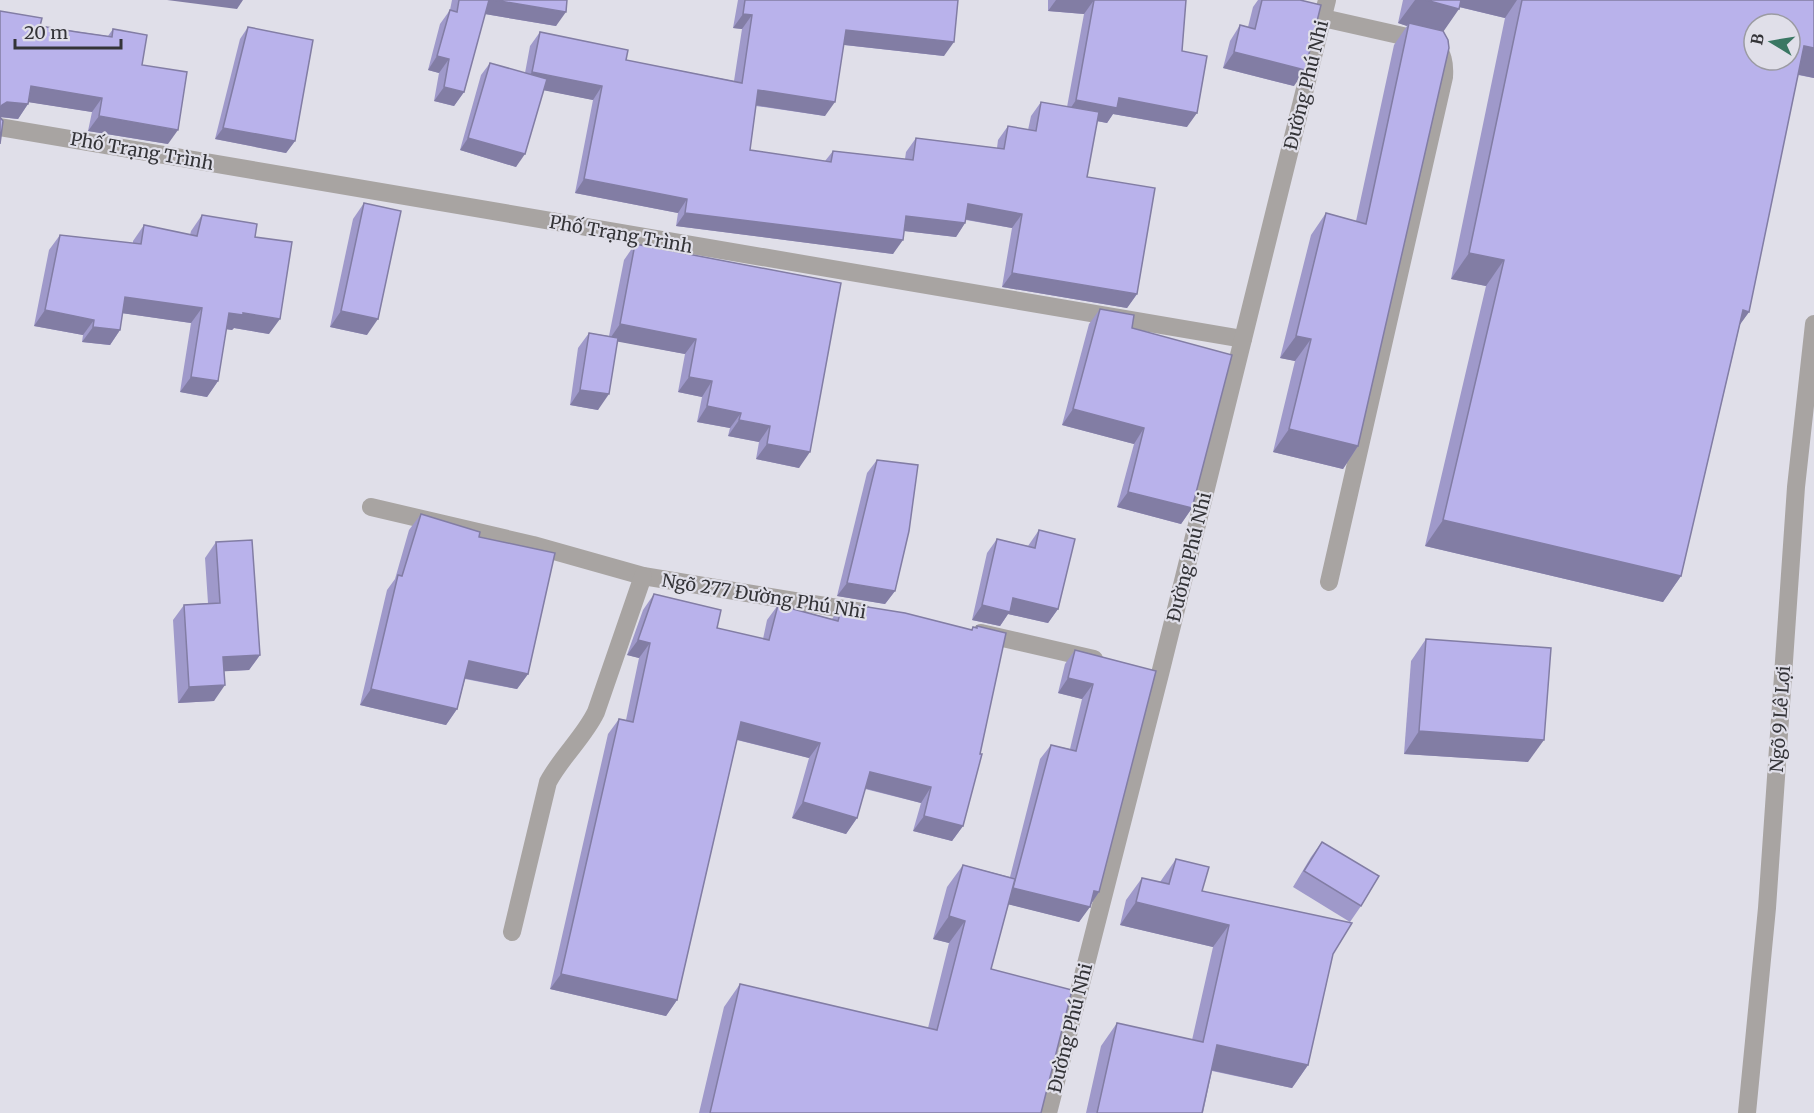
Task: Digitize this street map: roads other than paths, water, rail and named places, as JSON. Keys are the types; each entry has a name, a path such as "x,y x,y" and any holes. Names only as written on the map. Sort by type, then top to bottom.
{"street":[{"name":"Đường Phú Nhi","path":"1048,1113 1328,0"},
{"path":"1323,18 1434,43 1441,52 1445,64 1444,77 1329,582"},
{"name":"Phố Trạng Trình","path":"0,127 1243,339"},
{"name":"Ngõ 9 Lê Lợi","path":"1747,1113 1805,485 1814,324"},
{"name":"Ngõ 277 Đường Phú Nhi","path":"371,507 533,545 643,576 880,615"},
{"path":"512,932 548,782 557,765 588,728 596,712 643,576"},
{"path":"959,628 1116,664"},
{"path":"1138,669 1160,674"}]}
